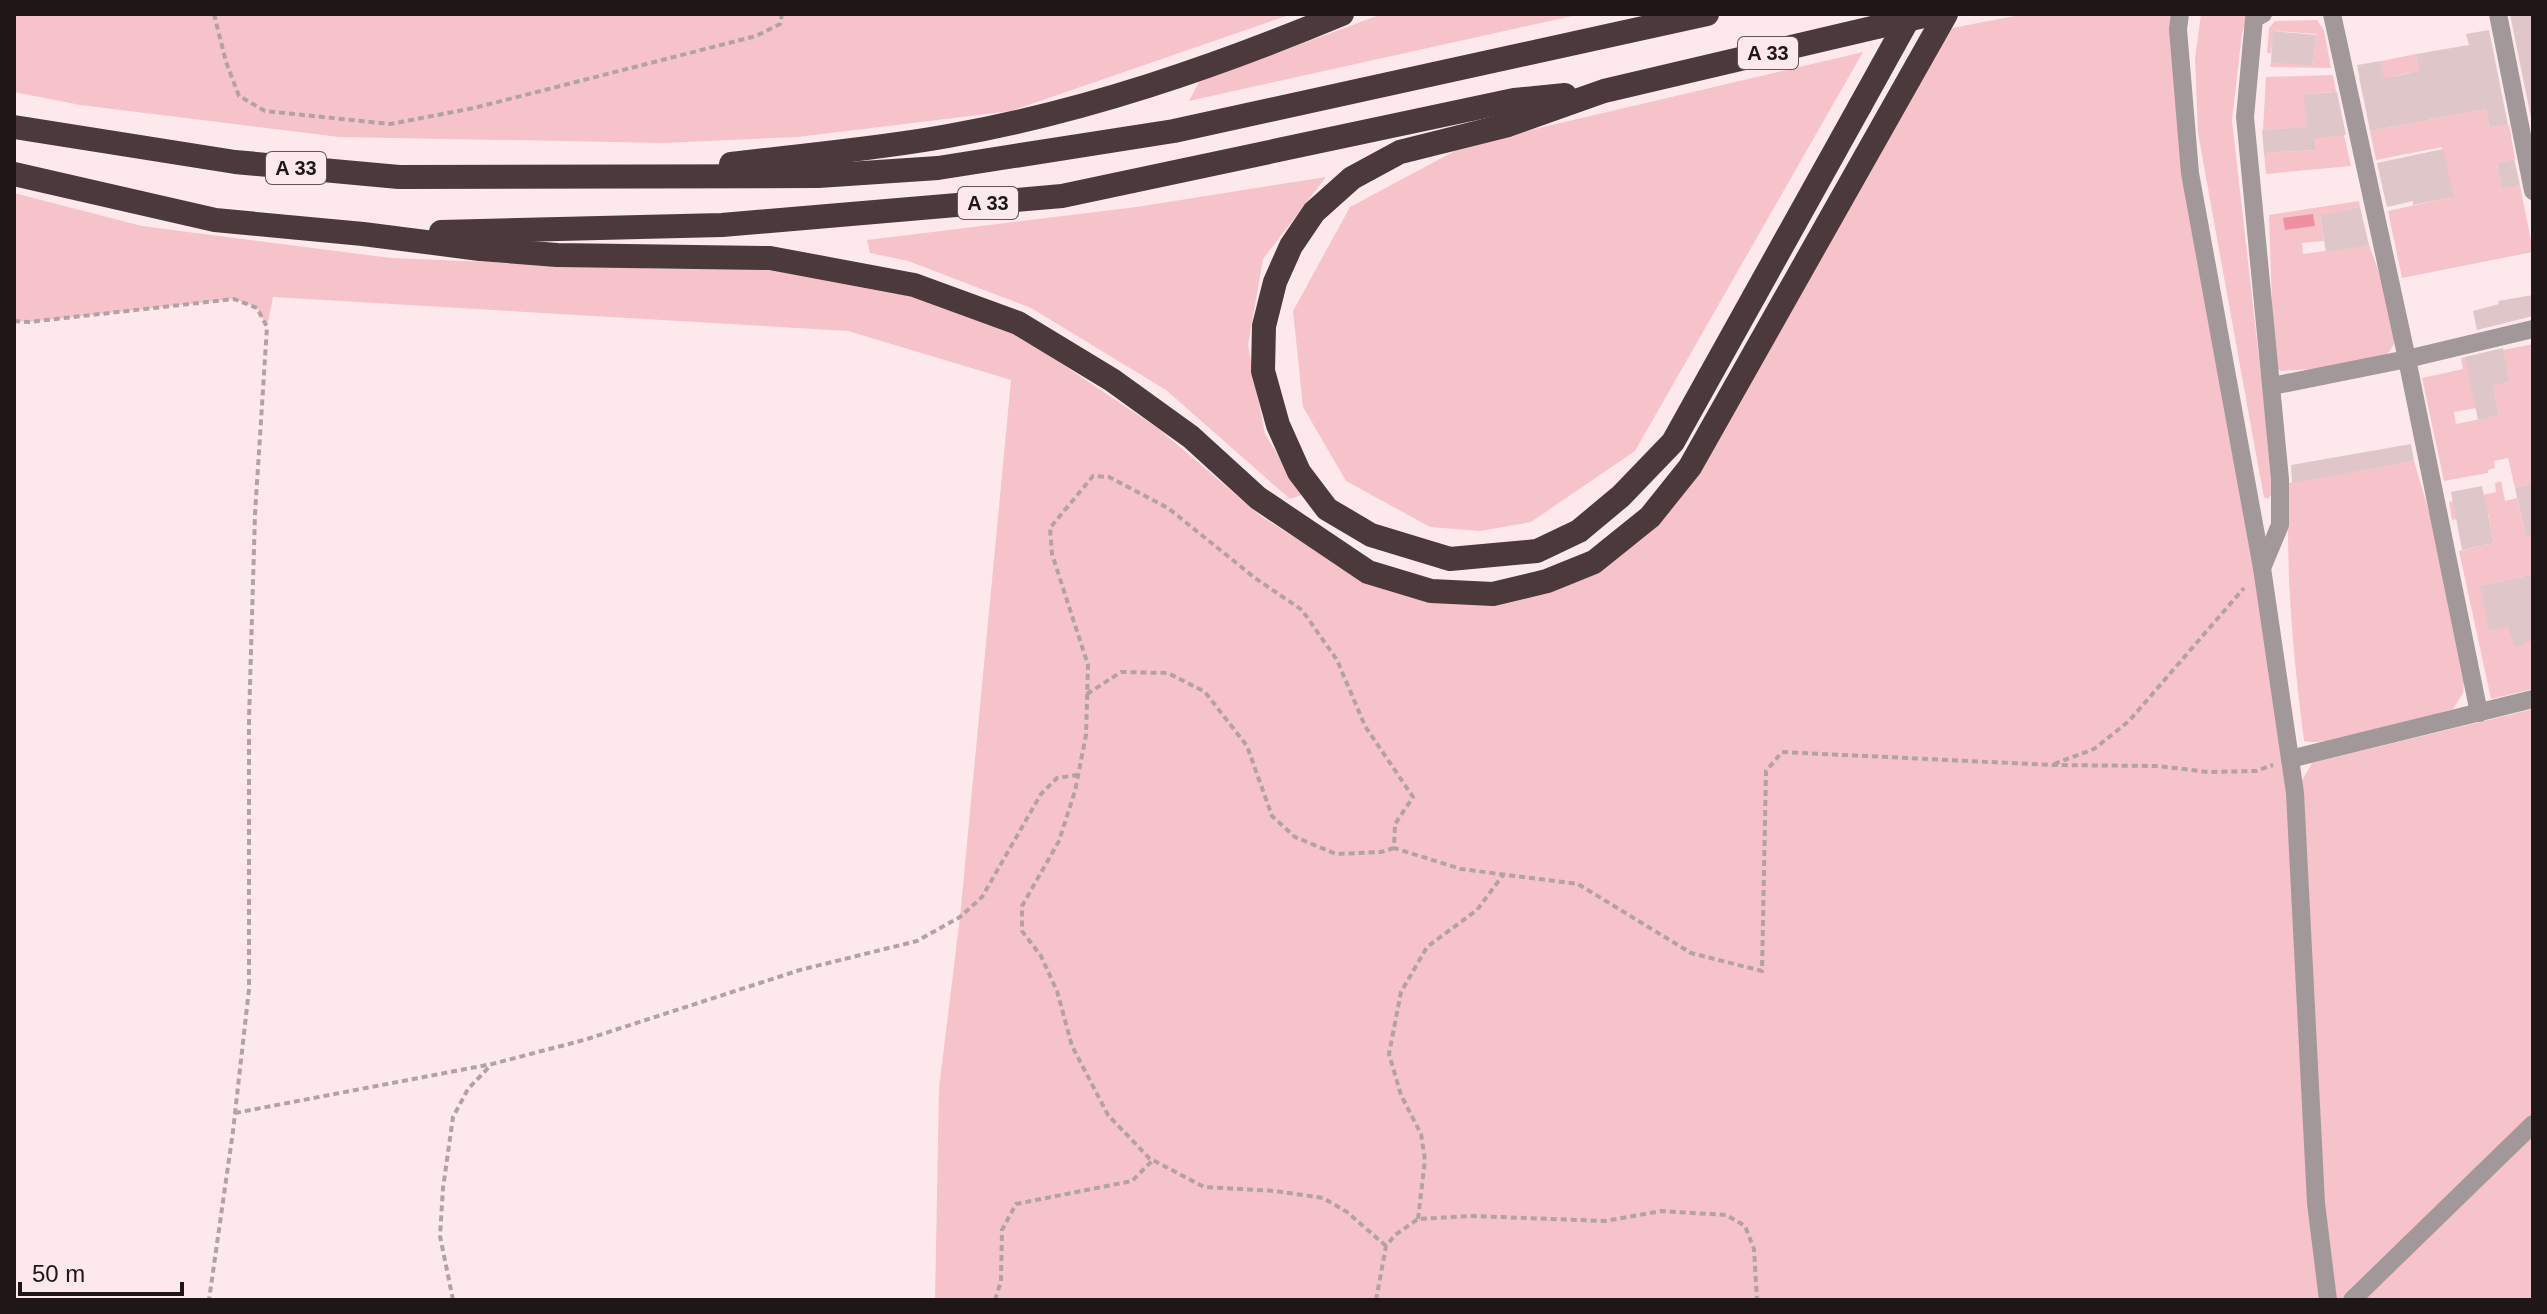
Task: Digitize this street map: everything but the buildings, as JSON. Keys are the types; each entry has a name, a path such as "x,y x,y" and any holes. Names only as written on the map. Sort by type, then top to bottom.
{"highway":[{"path":"622,178 948,136 1098,102 1258,49 1342,14"},
{"name":"A 33","path":"14,127 235,162 384,176 818,176 938,168 1174,131 1707,14"},
{"path":"1604,91 1508,125 1400,152 1352,178 1314,212 1291,246 1275,282 1264,326 1263,371 1278,425 1299,472 1327,509 1371,535 1450,559 1537,551 1579,531 1621,496 1673,442 1911,14"},
{"name":"A 33","path":"14,174 215,220 363,234 722,225 1062,196 1514,100 1604,91 1932,14"},
{"path":"363,234 557,255 770,258 914,285 1018,323 1112,380 1191,437 1258,498 1368,572 1431,591 1493,594 1547,581 1594,562 1650,517 1690,467 1946,14"}],"street":[{"path":"2262,568 2280,525 2280,479 2245,117 2254,19 2263,14"},
{"path":"2332,14 2479,713"},
{"path":"2498,14 2533,191"},
{"path":"2179,22 2190,173 2262,568 2295,793 2316,1203 2328,1300"},
{"path":"2272,386 2407,359 2533,329"},
{"path":"2290,759 2533,699"},
{"path":"2352,1300 2533,1124"}],"path":[{"path":"214,14 226,62 239,96 265,111 390,124 474,108 756,36 780,24 782,14"},
{"path":"14,321 29,322 234,299 257,308 267,327 253,577 249,989 209,1300"},
{"path":"1386,1246 1347,1212 1323,1198 1275,1191 1204,1187 1153,1160 1108,1115 1072,1046 1057,991 1041,956 1022,931 1022,906 1059,841 1086,735 1088,665 1052,554 1050,528 1093,476 1109,477 1168,508 1255,578 1302,610 1337,660 1365,726 1413,797 1395,824 1394,848"},
{"path":"2052,765 2094,749 2129,721 2262,568"},
{"path":"1087,694 1121,672 1168,673 1205,692 1247,746 1272,816 1295,837 1336,854 1381,852 1394,848 1461,869 1578,884 1691,953 1762,971 1766,771 1782,752 2052,765 2158,766 2208,772 2256,771 2290,759"},
{"path":"235,1113 492,1064 584,1040 800,970 917,941 960,917 982,897 1041,794 1057,778 1078,775"},
{"path":"1418,1219 1425,1160 1421,1134 1401,1095 1389,1054 1401,992 1427,947 1477,910 1504,874"},
{"path":"453,1300 440,1236 453,1117 468,1089 492,1064"},
{"path":"995,1300 1001,1281 1002,1230 1016,1204 1132,1181 1153,1160"},
{"path":"1376,1300 1386,1246 1395,1235 1418,1219 1471,1216 1605,1221 1661,1211 1726,1215 1745,1226 1754,1249 1757,1300"}],"shaded area":[{"path":"14,14 1292,14 1011,111 798,137 664,143 339,137 80,105 14,92"},
{"path":"1382,14 1581,14 1189,101 1199,82"},
{"path":"2025,14 2180,14 2190,173 2296,791 2312,763 2533,709 2533,1300 935,1300 939,1088 960,917 1011,380 848,331 273,297 267,327 257,308 234,299 29,322 14,321 14,193 142,226 391,258 664,269 763,267 905,292 1014,332 1159,429 1262,517 1373,586 1547,581 1650,517 1947,29"},
{"path":"2201,14 2249,14 2242,33 2232,120 2274,491 2268,499 2264,497 2259,471 2198,133 2195,58"},
{"path":"2317,20 2324,30 2331,68 2270,67 2271,61 2312,66 2316,34 2274,31 2271,53 2267,53 2269,28 2275,21"},
{"path":"1863,52 1635,451 1531,522 1480,531 1430,527 1346,481 1303,407 1293,311 1350,207 1466,145"},
{"path":"2416,54 2419,71 2395,76 2397,93 2364,99 2359,78 2383,74 2381,61"},
{"path":"2333,75 2342,124 2334,125 2332,92 2305,94 2306,127 2263,130 2266,77"},
{"path":"2486,109 2489,127 2509,125 2515,159 2497,163 2502,187 2520,185 2533,252 2402,278 2388,211 2453,197 2442,147 2376,160 2370,131"},
{"path":"2314,126 2344,135 2351,166 2266,174 2264,153 2316,150"},
{"path":"1326,177 1263,259 1248,345 1265,434 1302,495 1290,499 1166,390 1031,308 908,261 870,253 867,240 1136,207"},
{"path":"2359,201 2360,207 2320,217 2324,241 2302,243 2303,254 2369,245 2390,307 2394,344 2385,356 2368,363 2281,371 2274,366 2269,215"},
{"path":"2313,214 2315,226 2285,230 2283,218"},
{"path":"2533,344 2533,483 2515,488 2508,458 2494,461 2495,468 2488,470 2488,473 2444,481 2422,378 2463,369 2461,358 2475,355 2476,408 2454,412 2456,424 2499,415 2493,386 2510,382 2503,350"},
{"path":"2414,461 2439,546 2465,672 2463,693 2453,709 2355,736 2304,741 2291,612 2289,483"},
{"path":"2501,481 2505,501 2517,498 2525,533 2533,531 2533,574 2480,586 2533,620 2533,689 2491,699 2459,551 2494,543 2488,513 2452,520 2449,502 2496,492 2495,483"}]}
